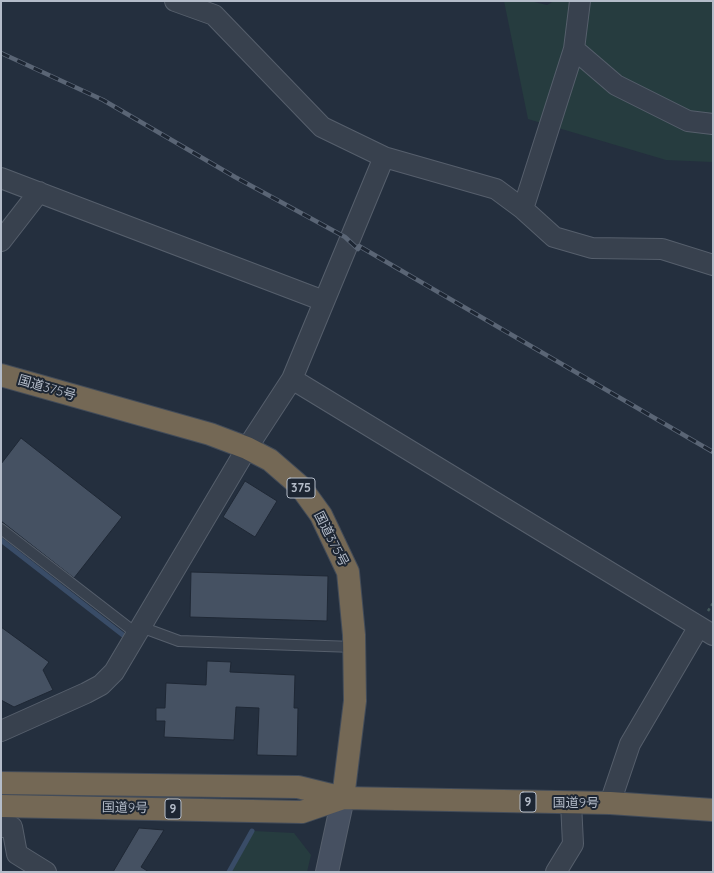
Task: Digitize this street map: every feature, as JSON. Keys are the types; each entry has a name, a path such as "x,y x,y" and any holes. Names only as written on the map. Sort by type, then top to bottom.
{"highway":[{"name":"国道375号","path":"1,375 210,434 247,448 270,460 294,481 321,515 348,572 354,647 354,701 343,798"},
{"name":"国道9号","path":"1,783 298,786 343,798 610,803 713,810"},
{"name":"国道9号","path":"1,806 302,812 343,798"}],"main road":[{"path":"327,872 343,798"}],"street":[{"path":"175,1 214,15 322,127 384,157 496,189 523,209 554,237 561,240 592,248 662,249 713,265"},
{"path":"523,209 574,49 580,1"},
{"path":"574,49 616,85 688,121 713,124"},
{"path":"1,731 101,685 114,672 247,448 292,380 384,157"},
{"path":"1,178 324,301"},
{"path":"1,241 39,192"},
{"path":"292,380 706,632 630,744 610,803"},
{"path":"556,872 573,844 571,803"},
{"path":"1,827 12,827 17,854 46,872"}],"lane":[{"path":"1,529 139,630 179,641 354,647"}],"green space":[{"path":"504,1 530,1 547,5 554,1 713,1 713,162 666,160 528,119"},
{"path":"254,831 294,833 311,855 307,872 231,872"}],"building":[{"path":"21,438 122,517 74,578 1,521 1,464"},
{"path":"245,481 277,501 255,537 223,517"},
{"path":"191,572 328,576 327,621 190,617"},
{"path":"1,627 49,662 43,670 53,690 14,707 1,700"},
{"path":"207,661 231,662 230,672 295,675 294,708 298,708 297,756 257,755 259,708 236,707 234,740 164,737 165,721 156,721 156,708 165,708 166,683 206,685"},
{"path":"139,828 164,830 141,867 149,872 113,872"}],"waterway":[{"path":"1,540 123,635"},
{"path":"229,872 252,831"}],"railway":[{"path":"1,53 103,100 235,177 345,237 358,249 359,246 713,452"}]}
